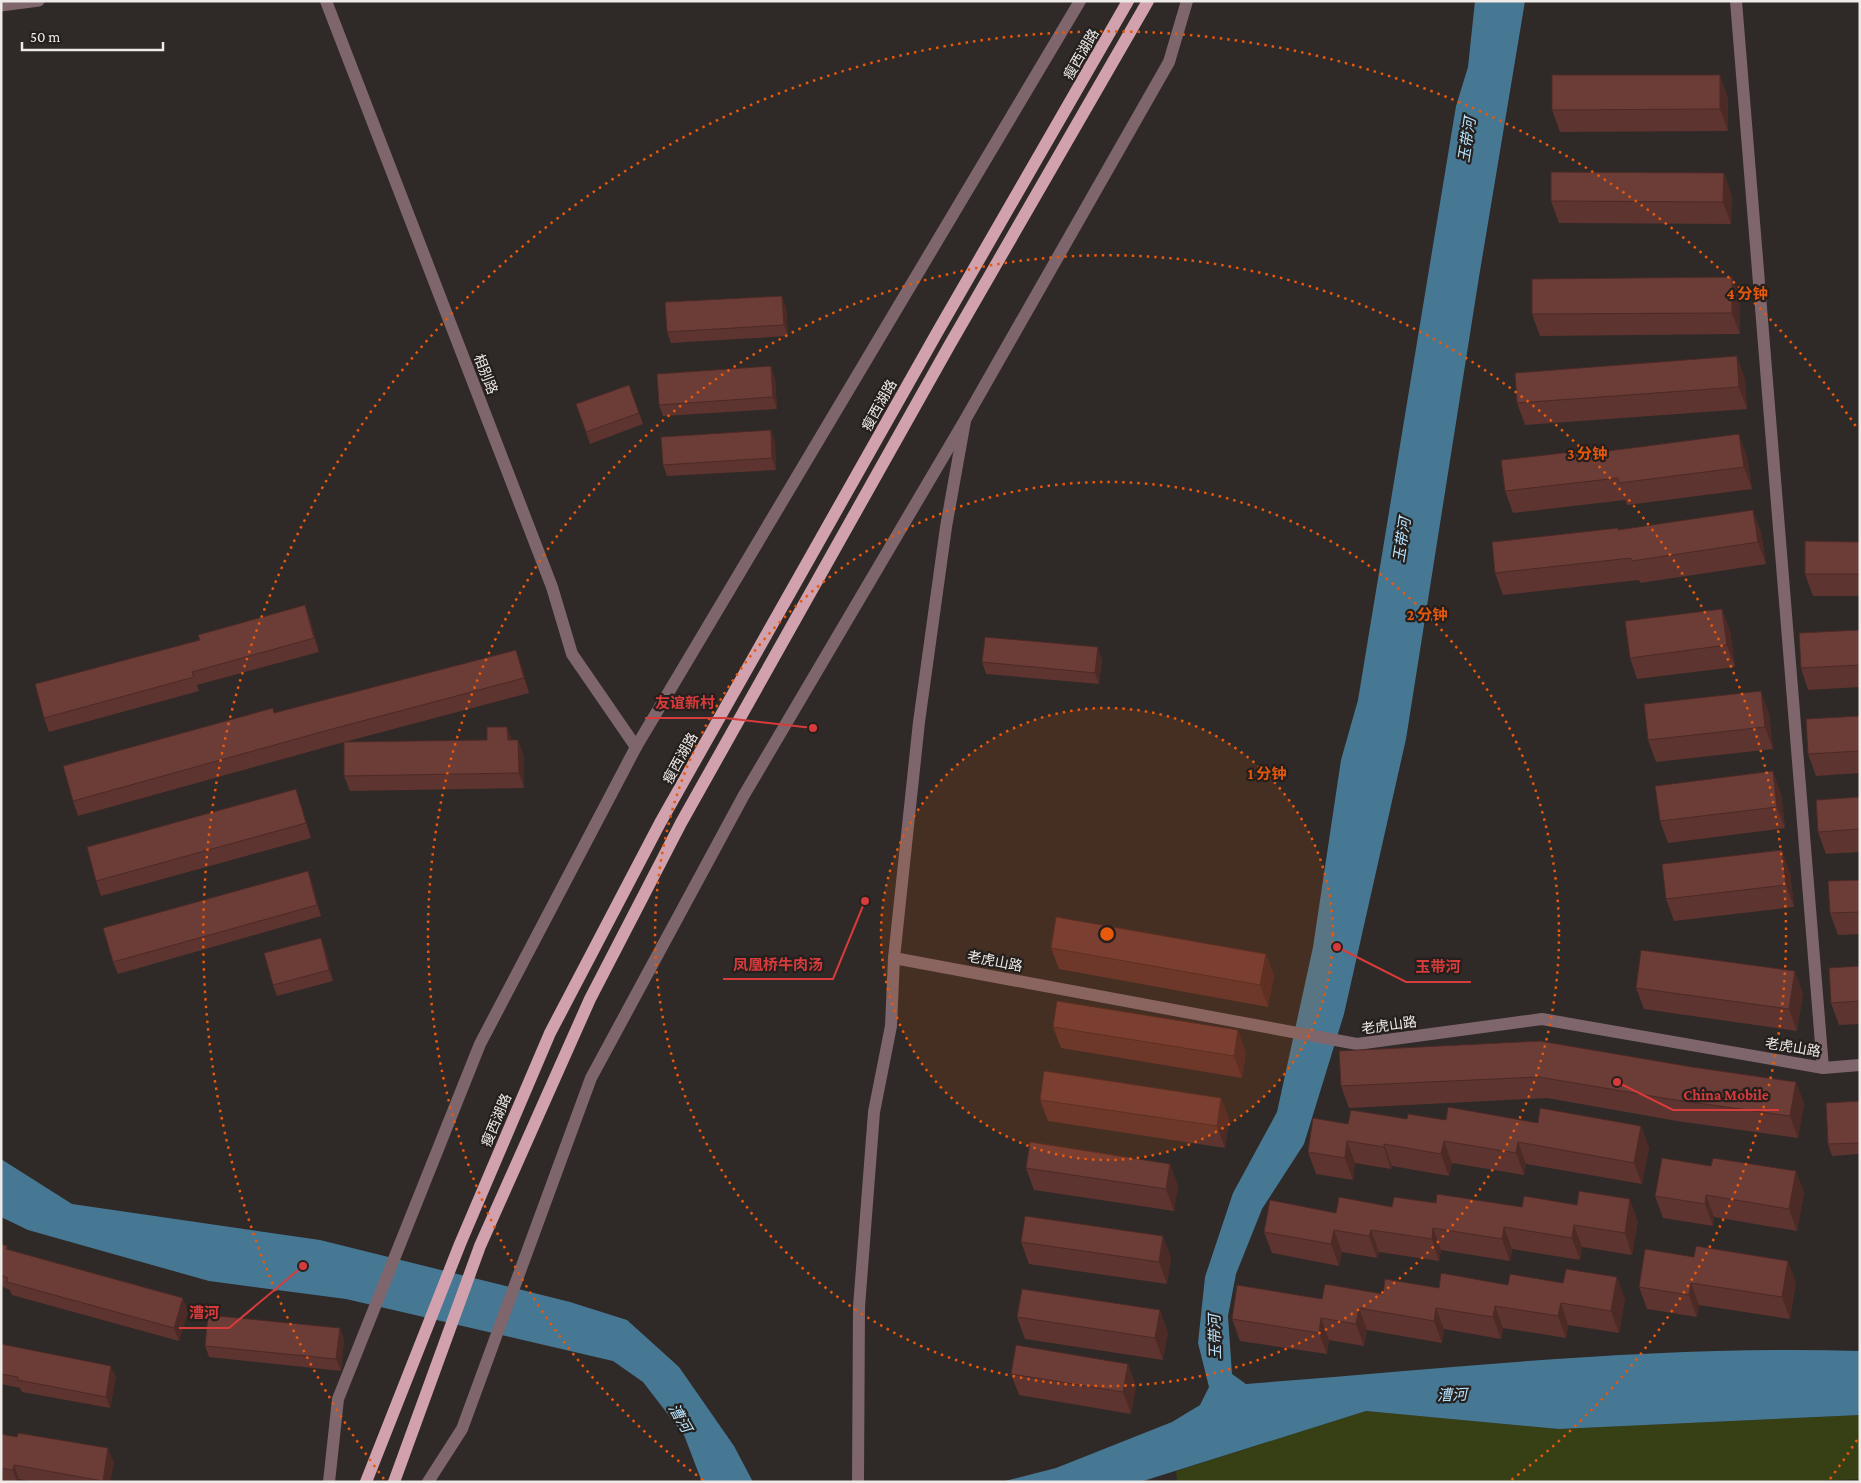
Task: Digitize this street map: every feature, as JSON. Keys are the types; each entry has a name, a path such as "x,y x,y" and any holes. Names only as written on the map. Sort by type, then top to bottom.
{"main road":[{"name":"瘦西湖路","path":"366,1482 420,1341 550,1032 660,823 938,331 1128,1"},
{"path":"394,1482 480,1246 590,999 682,824 949,346 1148,1"}],"street":[{"path":"4,6 39,1"},
{"name":"相别路","path":"326,1 549,578 572,654 636,747"},
{"path":"329,1482 338,1399 480,1044 636,747 1080,1"},
{"path":"428,1482 462,1429 592,1078 744,795 965,420 1169,62 1187,1"},
{"path":"1736,1 1743,60 1823,1068"},
{"path":"858,1482 859,1307 874,1112 891,1026 894,958 918,722 946,527 965,420"},
{"name":"老虎山路","path":"894,958 1357,1044 1542,1019 1823,1068 1860,1065"}],"green space":[{"path":"1366,1411 1559,1429 1860,1415 1860,1479 1793,1482 1177,1482 1176,1471"}],"water":[{"path":"1475,1 1525,1 1406,739 1344,1014 1304,1144 1262,1209 1236,1274 1228,1316 1232,1374 1246,1384 1553,1359 1706,1351 1860,1351 1860,1415 1559,1429 1366,1411 1140,1482 1001,1482 1056,1468 1172,1422 1200,1405 1209,1387 1198,1343 1205,1277 1233,1193 1277,1112 1313,947 1341,760 1358,700 1456,106 1468,67"},
{"path":"1,1159 72,1204 320,1240 570,1302 627,1320 679,1367 734,1446 753,1482 702,1482 684,1435 643,1382 613,1361 346,1299 209,1281 28,1230 1,1217"}],"building":[{"path":"1552,75 1720,75 1720,109 1552,110"},
{"path":"1551,172 1724,173 1723,202 1551,201"},
{"path":"1732,277 1732,313 1532,314 1532,279"},
{"path":"782,296 784,325 667,332 665,302"},
{"path":"1737,356 1739,387 1517,403 1515,373"},
{"path":"771,366 773,397 659,405 657,374"},
{"path":"629,385 639,413 586,432 576,404"},
{"path":"771,430 772,458 663,465 661,437"},
{"path":"1739,434 1744,467 1619,483 1618,478 1505,491 1501,460 1607,448 1608,451"},
{"path":"1753,510 1758,542 1632,561 1631,558 1495,573 1492,542 1618,528 1618,530"},
{"path":"1805,541 1860,542 1860,574 1805,574"},
{"path":"305,605 314,638 192,672 194,677 44,718 35,684 200,640 198,635"},
{"path":"1722,609 1727,645 1630,658 1625,621"},
{"path":"1860,630 1860,665 1801,668 1799,633"},
{"path":"985,637 1098,647 1095,673 982,662"},
{"path":"516,650 524,678 73,801 63,766 273,708 274,713"},
{"path":"1761,691 1765,727 1648,740 1644,704"},
{"path":"1860,716 1860,751 1808,754 1806,719"},
{"path":"487,727 507,727 508,740 518,740 519,773 344,776 344,742 487,740"},
{"path":"1773,771 1777,807 1660,821 1655,786"},
{"path":"296,789 306,823 96,881 87,847"},
{"path":"1860,797 1860,829 1818,832 1816,800"},
{"path":"1782,850 1786,885 1666,899 1662,864"},
{"path":"308,871 317,905 113,962 103,928"},
{"path":"1860,880 1860,912 1830,913 1828,881"},
{"path":"1056,917 1266,954 1260,985 1051,948"},
{"path":"321,938 329,970 273,985 264,953"},
{"path":"1641,950 1795,971 1789,1009 1636,988"},
{"path":"1860,966 1860,1001 1831,1003 1829,968"},
{"path":"1057,1001 1238,1030 1234,1056 1053,1027"},
{"path":"1540,1041 1692,1067 1796,1082 1790,1116 1669,1099 1539,1077 1341,1086 1339,1051"},
{"path":"1044,1071 1221,1098 1217,1126 1040,1100"},
{"path":"1860,1101 1860,1143 1828,1144 1826,1103"},
{"path":"1448,1107 1538,1123 1540,1108 1641,1126 1634,1163 1518,1142 1516,1153 1444,1141 1441,1154 1384,1144 1384,1147 1347,1141 1345,1158 1308,1152 1313,1118 1348,1124 1351,1110 1407,1119 1408,1114 1446,1120"},
{"path":"1030,1142 1170,1164 1166,1189 1026,1168"},
{"path":"1662,1158 1711,1166 1713,1158 1796,1171 1789,1209 1706,1195 1705,1204 1655,1196"},
{"path":"1579,1191 1630,1199 1625,1233 1574,1225 1572,1238 1504,1227 1502,1239 1433,1228 1432,1239 1371,1230 1369,1236 1334,1230 1331,1244 1264,1232 1270,1200 1336,1213 1339,1197 1392,1207 1394,1197 1436,1203 1437,1194 1522,1207 1524,1196 1577,1205"},
{"path":"1025,1216 1163,1236 1159,1262 1021,1242"},
{"path":"1,1244 7,1246 6,1249 183,1298 174,1328 7,1282 8,1278 1,1275"},
{"path":"1696,1246 1788,1261 1782,1297 1691,1283 1689,1295 1639,1287 1645,1249 1694,1257"},
{"path":"1566,1269 1617,1277 1611,1311 1561,1303 1558,1316 1495,1306 1493,1317 1436,1308 1434,1321 1359,1308 1356,1324 1321,1318 1319,1333 1232,1319 1237,1285 1322,1299 1325,1284 1383,1294 1385,1279 1439,1288 1441,1273 1508,1285 1510,1274 1563,1283"},
{"path":"1022,1289 1160,1310 1155,1338 1017,1317"},
{"path":"208,1315 340,1328 336,1359 205,1346"},
{"path":"1,1344 111,1366 106,1397 18,1380 18,1377 1,1374"},
{"path":"1016,1345 1128,1364 1123,1392 1011,1374"},
{"path":"18,1433 108,1448 103,1481 14,1465 13,1470 1,1468 1,1434 17,1437"}],"place":[{"name":"友谊新村","path":"813,728"},
{"name":"凤凰桥牛肉汤","path":"865,901"},
{"name":"玉带河","path":"1337,947"},
{"name":"China Mobile","path":"1617,1082"},
{"name":"漕河","path":"303,1266"}]}
